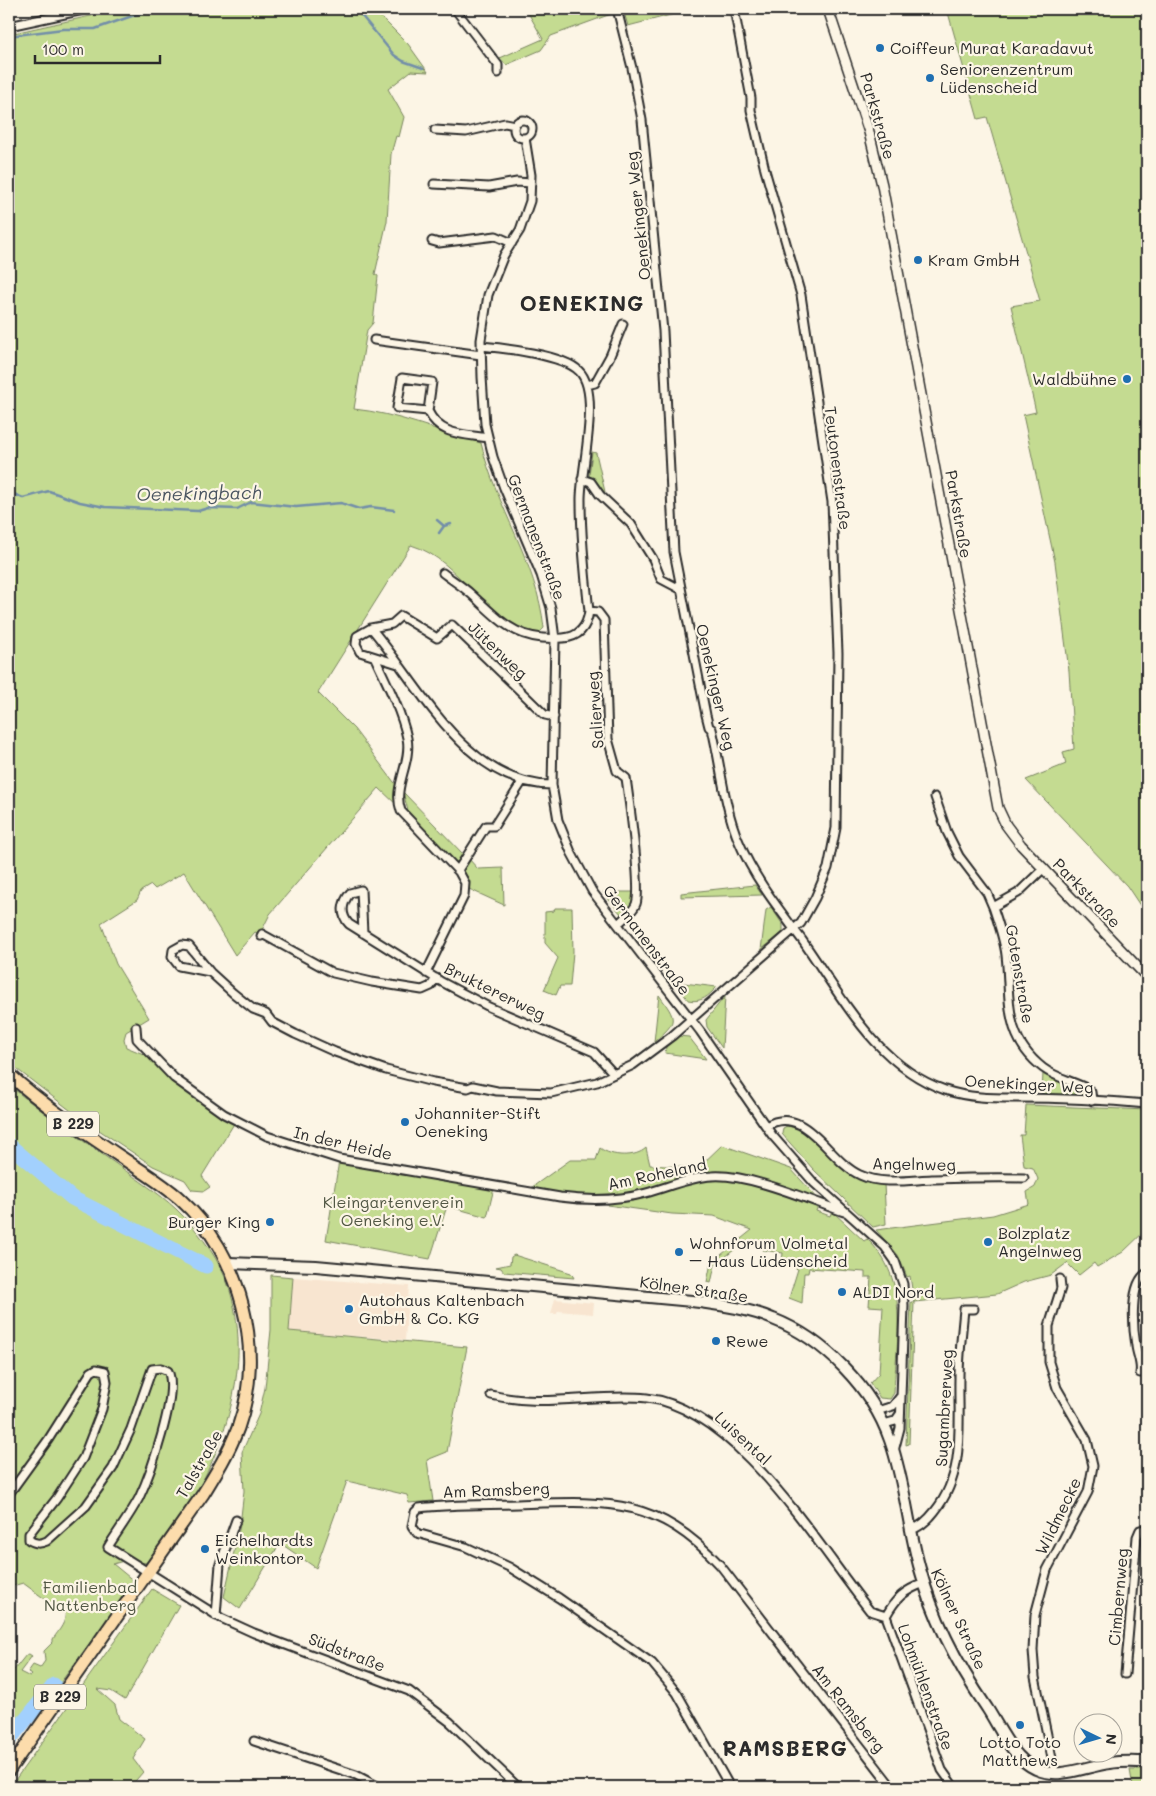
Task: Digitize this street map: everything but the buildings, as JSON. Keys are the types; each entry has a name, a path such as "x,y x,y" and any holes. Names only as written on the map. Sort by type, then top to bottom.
{"main road":[{"name":"Talstraße","path":"9,1074 68,1120 180,1199 198,1218 229,1263 244,1313 248,1351 248,1369 242,1415 223,1462 9,1770"},
{"name":"Kölner Straße","path":"229,1263 316,1266 692,1301 744,1309 781,1322 819,1345 852,1378 877,1411 884,1424 894,1453 924,1583 949,1640 982,1701 1023,1761 1041,1771 1056,1773 1110,1763 1147,1762"}],"street":[{"path":"9,26 88,9"},
{"path":"455,9 498,65 498,73"},
{"name":"Oenekinger Weg","path":"617,9 632,68 642,120 663,331 670,508 680,589 706,715 709,727 712,729 733,825 748,860 768,894 864,1030 890,1056 922,1080 946,1091 971,1097 1147,1104"},
{"name":"Teutonenstraße","path":"210,972 179,966 172,957 174,950 182,945 189,946 210,972 252,1008 262,1012 272,1022 295,1034 366,1064 422,1080 468,1088 473,1086 497,1091 551,1093 598,1082 642,1060 691,1020 804,920 825,876 836,828 838,618 832,502 801,295 765,170 751,110 751,98 734,9"},
{"name":"Parkstraße","path":"828,9 869,132 882,184 996,802 1006,824 1021,845 1147,977"},
{"name":"Germanenstraße","path":"435,130 466,132 505,123 515,125 523,120 531,124 532,132 525,138"},
{"name":"Germanenstraße","path":"515,125 516,135 525,138"},
{"name":"Germanenstraße","path":"525,138 531,183 529,207 490,287 481,346 483,407 488,438 504,488 541,576 551,608 555,639 552,785 558,820 570,852 592,891 691,1020 766,1126 814,1183 885,1247 895,1261 902,1280 904,1306 899,1436 894,1453"},
{"path":"434,184 489,187 517,182 531,183"},
{"path":"432,241 439,243 496,236 512,243"},
{"path":"588,385 595,383 602,373 623,324"},
{"path":"374,340 481,355"},
{"path":"443,573 512,630 528,636 555,639 568,638 579,633 586,624 589,611 581,503 582,479 588,443 588,385 580,372 565,361 481,346"},
{"path":"428,411 398,408 402,378 432,382 428,411 433,422 444,430 488,438"},
{"path":"582,479 591,482 600,495 631,524 661,578 680,589"},
{"name":"Salierweg","path":"589,611 598,612 604,620 608,739 617,771 626,778 635,856 636,904 618,924"},
{"name":"Jütenweg","path":"370,628 392,624 401,616 437,638 452,625 546,715 554,717"},
{"path":"398,664 360,652 356,644 357,636 370,628 451,731 484,762 522,782 535,785 552,785"},
{"path":"375,658 407,738 406,758 399,798 402,811 458,870 465,882 464,896 426,973"},
{"path":"458,870 486,826 494,826 522,782"},
{"path":"935,797 947,832 959,856 987,893 993,907"},
{"name":"Gotenstraße","path":"1044,868 1018,892 993,907 1006,952 1009,1010 1018,1036 1040,1066 1060,1078 1088,1089 1091,1092 1092,1101"},
{"name":"Bruktererweg","path":"363,933 361,890 350,893 343,910 349,924 363,933 426,973 489,1007 594,1052 614,1074"},
{"path":"261,936 262,934 333,973 353,978 422,990 431,986 436,978"},
{"name":"In der Heide","path":"136,1027 136,1039 174,1078 224,1114 267,1136 337,1159 528,1191"},
{"name":"Angelnweg","path":"766,1126 773,1122 784,1120 800,1125 816,1136 847,1167 871,1179 1024,1178"},
{"name":"Am Roheland","path":"528,1191 574,1199 609,1200 648,1193 690,1180 711,1176 728,1176 756,1182 846,1212"},
{"path":"1140,1372 1134,1325 1134,1303 1137,1285 1147,1273"},
{"name":"Wildmecke","path":"1056,1773 1035,1677 1033,1650 1035,1615 1047,1570 1086,1495 1092,1481 1093,1466 1087,1440 1057,1388 1049,1362 1049,1326 1062,1288 1060,1279"},
{"name":"Sugambrerweg","path":"911,1530 922,1525 938,1507 949,1490 956,1470 959,1455 959,1375 964,1309 974,1309"},
{"name":"Südstraße","path":"9,1494 48,1440 91,1372 96,1369 105,1371 108,1375 102,1409 83,1458 57,1498 29,1534 29,1540 33,1543 40,1544 47,1541 86,1506 113,1468 131,1428 152,1370 161,1368 168,1371 172,1382 171,1390 156,1451 139,1498 108,1547 216,1616 254,1633 409,1691 450,1722 518,1787"},
{"name":"Luisental","path":"492,1394 536,1401 649,1398 675,1405 709,1423 757,1468 788,1504 870,1611 886,1616"},
{"path":"877,1411 893,1406 900,1397"},
{"path":"884,1424 895,1420 900,1414"},
{"name":"Am Ramsberg","path":"730,1787 677,1692 652,1663 559,1598 509,1566 466,1546 417,1533 412,1526 419,1508 597,1502 648,1512 676,1527 701,1544 720,1564 892,1787"},
{"path":"216,1616 220,1564 236,1520"},
{"name":"Cimbernweg","path":"1125,1674 1137,1537 1140,1530 1147,1529"},
{"name":"Lohmühlenstraße","path":"924,1583 903,1592 896,1598 886,1616 942,1770 954,1787"},
{"path":"254,1741 356,1775 379,1787"}],"shaded area":[{"name":"Autohaus Kaltenbach GmbH & Co. KG","path":"293,1277 409,1286 405,1340 289,1331"},
{"path":"555,1299 594,1303 593,1314 558,1311 557,1314 551,1314"}],"green space":[{"path":"122,9 373,9 408,44 428,72 411,71 388,89 404,117 399,137 396,136 391,154 387,221 375,274 378,276 373,323 367,330 354,409 386,414 481,443 496,490 533,580 544,628 539,633 520,628 504,619 445,564 429,553 411,545 318,693 354,729 397,786 399,807 379,788 270,914 260,934 255,932 235,955 184,872 155,889 151,885 141,891 137,900 101,923 116,964 149,1018 126,1032 124,1039 126,1047 146,1055 165,1072 235,1122 202,1176 210,1187 204,1191 192,1190 185,1180 153,1166 75,1114 9,1063 9,34"},
{"path":"526,9 610,9 611,14 551,36 541,50 506,65 500,58 543,39"},
{"path":"623,9 694,9 628,26"},
{"path":"947,9 1147,9 1147,916 1127,886 1026,780 1066,764 1063,752 1074,749 1069,671 1055,562 1023,415 1036,412 1011,306 1040,301 987,117 978,119"},
{"path":"592,452 596,453 605,492 602,493 589,475"},
{"path":"403,792 465,856 459,866 410,818"},
{"path":"468,858 478,869 503,868 504,905 469,889 468,878 461,868"},
{"path":"755,885 762,895 681,897 681,893"},
{"path":"603,892 635,892 631,907 621,914"},
{"path":"771,907 783,925 783,932 761,950 766,910"},
{"path":"555,908 572,908 573,952 570,986 560,986 556,995 544,990 558,958 545,943 545,912 554,911"},
{"path":"675,982 717,987 704,998 693,1001 688,1000"},
{"path":"659,995 672,1015 672,1020 667,1029 654,1042"},
{"path":"725,996 722,1048 707,1027 706,1020"},
{"path":"678,1036 689,1037 706,1059 665,1053 666,1047"},
{"path":"1043,1073 1085,1092 1086,1095 1042,1094"},
{"name":"Familienbad Nattenberg","path":"9,1085 63,1127 156,1192 190,1224 210,1250 225,1277 233,1302 237,1328 238,1355 236,1381 223,1434 202,1482 183,1513 146,1563 127,1560 113,1564 135,1582 9,1752 9,1669 14,1670 26,1655 29,1654 32,1656 20,1672 30,1677 32,1675 28,1672 33,1665 40,1668 45,1661 44,1651 53,1642 64,1622 65,1611 57,1608 23,1583 9,1587"},
{"path":"1026,1105 1147,1110 1147,1229 1123,1252 1097,1267 1094,1263 1079,1275 1067,1263 1051,1275 1024,1282 997,1294 914,1302 910,1276 907,1277 898,1255 876,1230 993,1215 1029,1204 1027,1192 1035,1187 1038,1179 1033,1168 1024,1166 1020,1135 1024,1135"},
{"path":"787,1126 798,1129 807,1135 848,1173 858,1179 884,1184 886,1224 873,1227 813,1169 782,1134 783,1128"},
{"path":"722,1145 791,1169 819,1200 720,1174 632,1194 587,1198 528,1190 570,1160 596,1160 600,1148 617,1155 630,1155 646,1148 650,1165 698,1168"},
{"name":"Kleingartenverein Oeneking e.V.","path":"339,1161 494,1188 487,1217 447,1206 430,1259 326,1240"},
{"path":"720,1177 756,1184 818,1206 816,1211 830,1216 832,1211 864,1241 867,1239 881,1255 890,1273 898,1311 894,1393 890,1399 880,1398 870,1383 879,1373 883,1307 869,1306 871,1277 865,1277 865,1272 809,1268 808,1273 804,1273 802,1303 789,1298 798,1269 782,1263 783,1253 763,1250 764,1246 744,1242 715,1265 711,1283 707,1282 711,1263 752,1230 714,1216 672,1214 607,1205 608,1201 690,1181"},
{"path":"514,1255 571,1273 574,1278 504,1272 501,1268 496,1267 510,1264 511,1257"},
{"path":"271,1275 293,1277 289,1331 467,1347 447,1452 427,1460 433,1501 409,1503 407,1495 347,1481 316,1568 280,1543 240,1609 224,1597 240,1525 244,1491 242,1452 259,1414 265,1388 271,1330"},
{"path":"911,1302 914,1302 909,1444 906,1445"},
{"path":"152,1589 179,1605 125,1700 111,1691 97,1689 115,1705 119,1719 145,1739 133,1759 143,1772 130,1787 10,1787"},
{"path":"1130,1770 1147,1770 1147,1787 1133,1787"}],"waterway":[{"path":"9,36 63,29 95,29 152,9"},
{"path":"356,9 394,55 403,61 423,68"},
{"name":"Oenekingbach","path":"9,492 23,498 49,491 80,502 105,507 198,511 208,508 237,509 251,502 296,507 341,503 359,509 371,507 394,510"},
{"path":"437,520 444,526 451,524"},
{"path":"439,533 444,526"},
{"path":"9,1145 72,1198 206,1266"},
{"path":"112,1220 127,1220"},
{"path":"9,1740 54,1685"}],"place":[{"name":"Coiffeur Murat Karadavut","path":"880,48"},
{"name":"Seniorenzentrum Lüdenscheid","path":"930,78"},
{"name":"Kram GmbH","path":"918,260"},
{"name":"Waldbühne","path":"1127,379"},
{"name":"Johanniter-Stift Oeneking","path":"405,1122"},
{"name":"Burger King","path":"270,1222"},
{"name":"Bolzplatz Angelnweg","path":"988,1242"},
{"name":"Wohnforum Volmetal – Haus Lüdenscheid","path":"679,1252"},
{"name":"ALDI Nord","path":"842,1292"},
{"name":"Autohaus Kaltenbach GmbH & Co. KG","path":"349,1309"},
{"name":"Rewe","path":"716,1341"},
{"name":"Eichelhardts Weinkontor","path":"205,1549"},
{"name":"Lotto Toto Matthews","path":"1020,1725"}],"district":[{"name":"OENEKING","path":"582,304"},
{"name":"RAMSBERG","path":"785,1749"}]}
